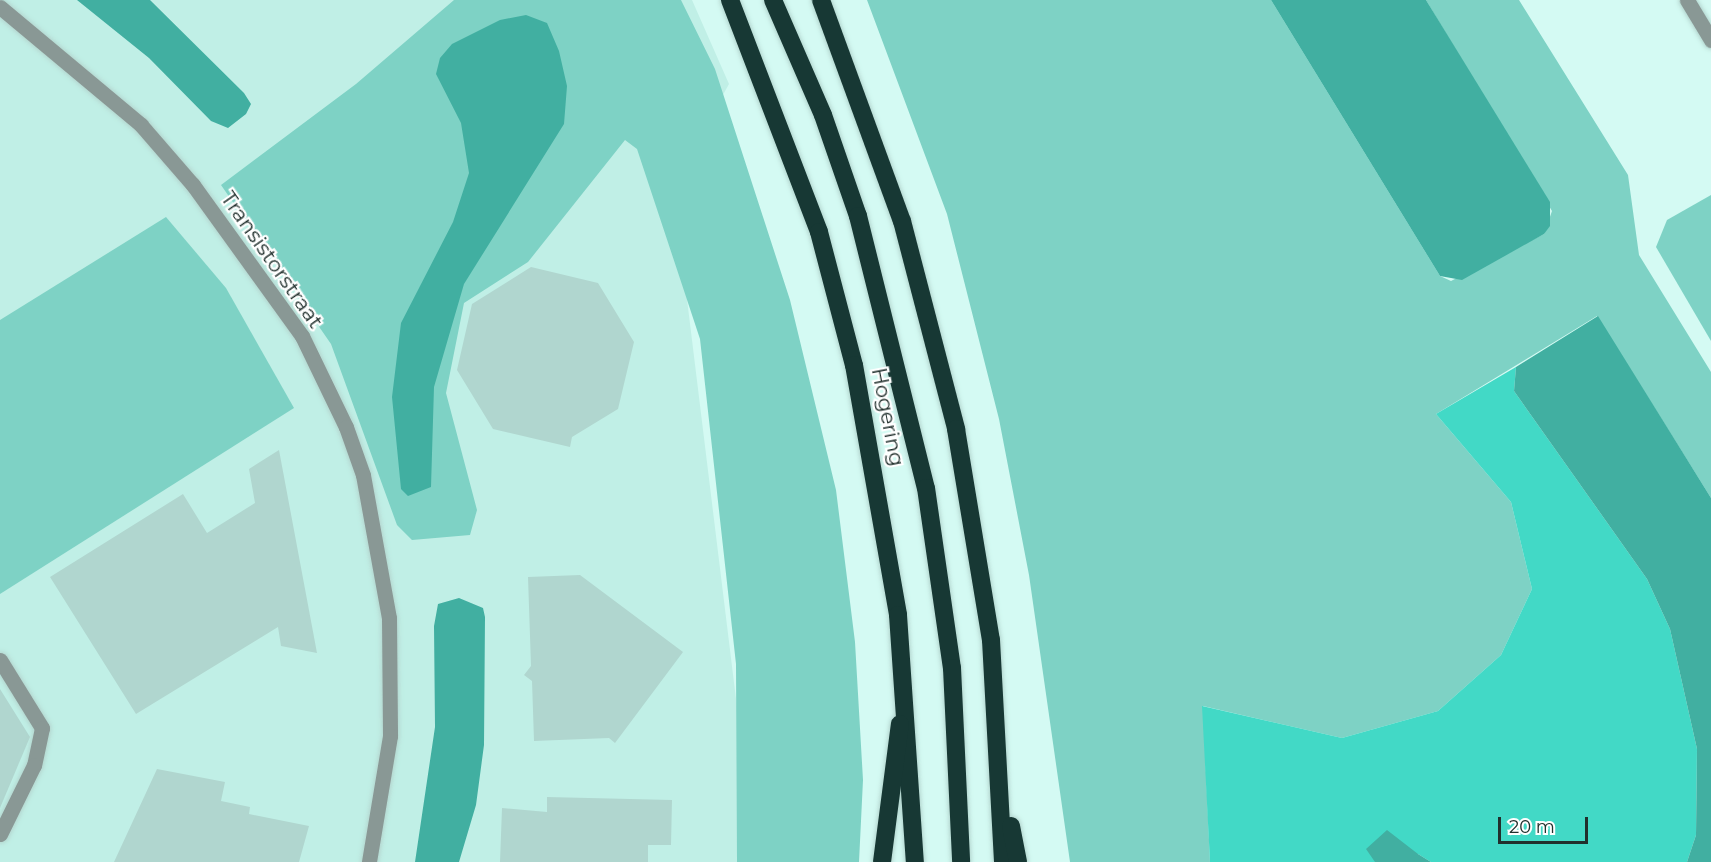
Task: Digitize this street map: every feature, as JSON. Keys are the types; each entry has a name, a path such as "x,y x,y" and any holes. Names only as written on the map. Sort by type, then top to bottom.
{"highway":[{"name":"Hogering","path":"730,0 819,232 854,365 889,544 905,681 915,862"},
{"path":"773,0 823,115 858,216 926,488 952,668 961,862"},
{"path":"821,0 902,221 956,429 990,640 1001,780 1003,862"},
{"path":"882,862 905,681"},
{"path":"1001,780 1018,862"}],"street":[{"path":"1687,0 1711,40"},
{"name":"Transistorstraat","path":"0,8 141,125 193,185 302,336 346,427 363,475 389,618 390,736 369,862"},
{"path":"0,660 42,728 34,765 0,834"}],"shaded area":[{"path":"0,0 692,0 729,84 673,185 756,862 0,862"},
{"path":"77,0 150,0 244,93 251,104 246,114 228,128 211,121 149,58"},
{"path":"454,0 681,0 715,69 790,300 836,490 855,642 863,780 859,862 737,862 736,664 700,339 637,149 625,140 528,262 464,303 446,393 477,510 470,535 412,540 397,525 331,344 221,185 356,84"},
{"path":"867,0 1271,0 1440,276 1451,281 1544,234 1552,211 1426,0 1519,0 1628,175 1639,255 1711,372 1711,498 1597,316 1436,414 1511,502 1532,589 1501,655 1438,711 1342,738 1203,706 1210,862 1070,862 1029,575 999,419 947,214"},
{"path":"1271,0 1426,0 1550,202 1550,226 1544,234 1462,280 1440,276"},
{"path":"526,15 547,23 559,51 567,86 564,124 464,284 434,387 431,487 408,496 401,489 392,397 401,323 453,222 469,173 461,123 436,74 440,58 452,44 500,20"},
{"path":"1711,195 1711,341 1656,247 1667,220"},
{"path":"166,217 226,288 294,408 0,594 0,320"},
{"path":"1598,316 1711,498 1711,862 1687,862 1696,835 1697,749 1670,629 1647,579 1514,391 1516,367"},
{"path":"1516,367 1514,391 1647,579 1670,629 1697,749 1696,835 1687,862 1431,862 1418,854 1375,862 1210,862 1202,706 1342,738 1438,711 1501,655 1532,589 1511,502 1436,414"},
{"path":"459,598 483,608 485,617 484,745 476,805 459,862 415,862 435,727 434,626 438,604"},
{"path":"1387,830 1431,862 1375,862 1366,849"}],"building":[{"path":"531,267 598,283 634,342 618,409 572,437 570,447 493,429 457,370 472,304"},
{"path":"279,450 317,653 281,646 278,627 136,714 50,577 183,494 207,533 255,503 249,469"},
{"path":"580,575 683,652 615,743 609,738 534,741 532,681 524,675 531,666 528,577"},
{"path":"0,689 30,737 0,808"},
{"path":"157,769 225,782 221,801 250,807 249,814 309,826 299,862 114,862"},
{"path":"547,797 672,800 671,845 648,845 648,862 500,862 502,808 547,812"}]}
